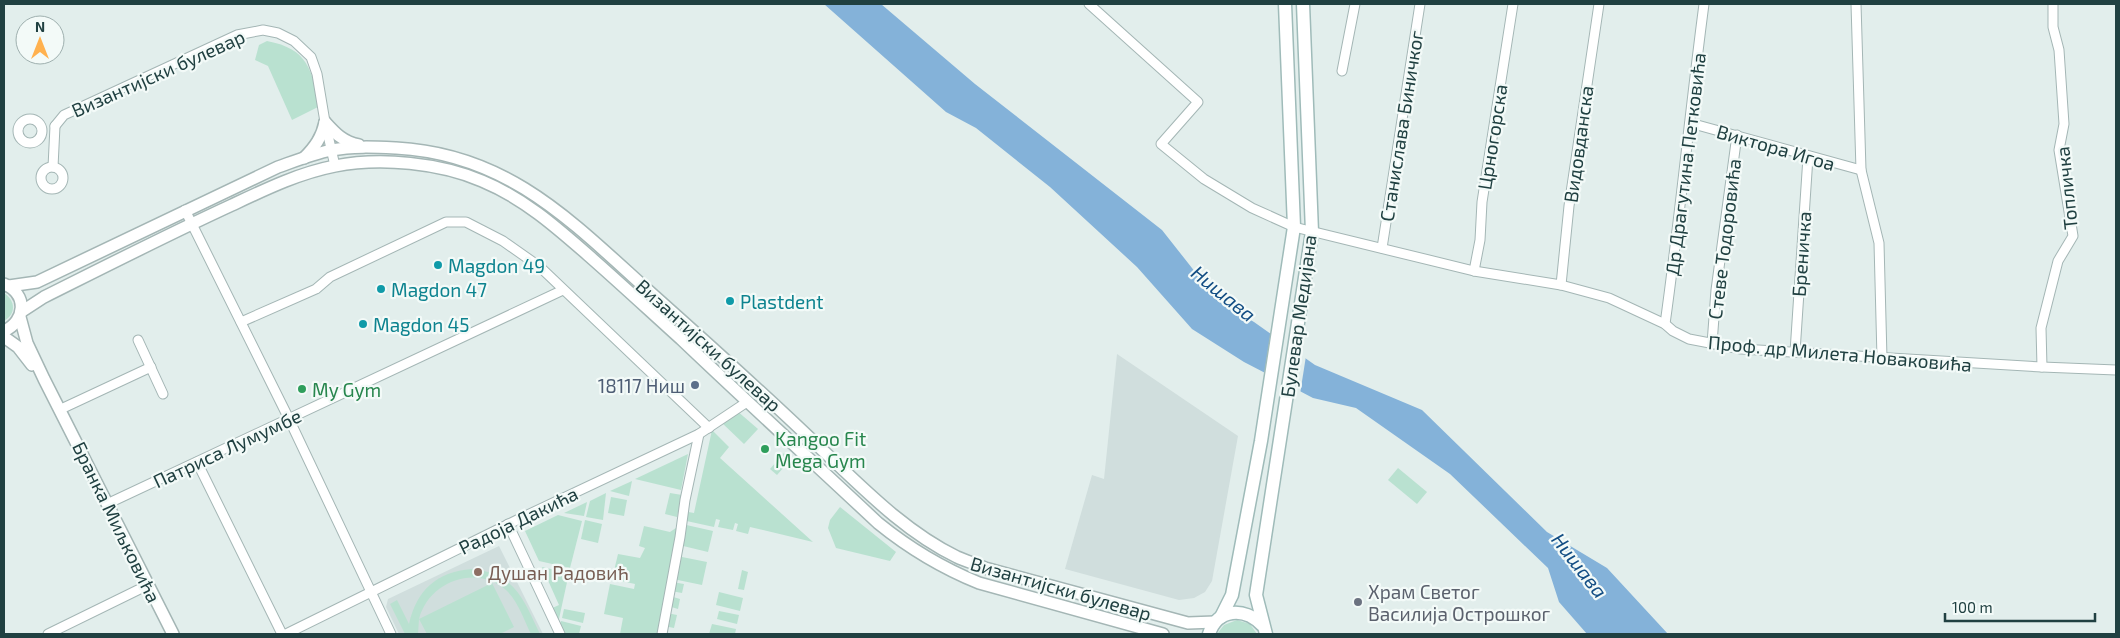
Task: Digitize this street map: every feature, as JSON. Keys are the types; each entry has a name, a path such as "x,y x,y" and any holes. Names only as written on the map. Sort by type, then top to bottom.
{"main road":[{"name":"Булевар Медијана","path":"1208,634 1232,595 1261,441 1294,228 1285,4"},
{"name":"Булевар Медијана","path":"1264,630 1256,596 1300,298 1312,232 1303,4"},
{"name":"Булевар Медијана","path":"1218,619 1238,612 1248,614 1264,630"}],"street":[{"name":"Булевар Медијана","path":"1089,4 1198,102 1161,144 1204,178 1252,208 1294,228"},
{"path":"1342,71 1355,4"},
{"name":"Станислава Биничког","path":"1382,248 1420,4"},
{"name":"Црногорска","path":"1474,271 1480,240 1482,202 1513,4"},
{"name":"Видовданска","path":"1561,285 1569,206 1599,4"},
{"name":"Др Драгутина Петковића","path":"1665,324 1704,4"},
{"path":"1856,4 1861,170 1879,243 1882,358"},
{"name":"Топличка","path":"2042,367 2041,328 2058,261 2073,236 2059,150 2064,124 2060,50 2053,27 2053,4"},
{"name":"Византијски булевар","path":"55,126 64,115 237,35 263,30 286,37 305,50 310,57 318,74 325,122 335,166"},
{"path":"325,122 340,137 351,143 368,146"},
{"path":"303,158 313,150 322,135 325,122"},
{"name":"Виктора Игоа","path":"1690,123 1808,157 1861,170"},
{"path":"42,127 55,126 53,167"},
{"name":"Стеве Тодоровића","path":"1712,344 1716,290 1736,135"},
{"name":"Византијски булевар","path":"5,283 37,282 185,210 278,167 303,158 332,150 368,146 449,154 514,181 564,215 771,400 882,505 906,525 956,557 985,568 1178,621 1197,624 1218,619"},
{"name":"Бреничка","path":"1795,352 1808,157"},
{"name":"Византијски булевар","path":"4,331 16,323 21,314 44,297 192,223 284,181 335,166 363,163 407,163 445,169 482,181 530,206 634,296 878,523 935,564 979,583 1139,631 1163,634"},
{"path":"185,210 289,419 391,634"},
{"path":"241,322 316,289 330,277 446,222 466,222 503,241 540,267 709,428"},
{"name":"Проф. др Милета Новаковића","path":"1294,228 1474,271 1561,285 1610,298 1665,324 1673,331 1689,339 1740,349 2116,370"},
{"name":"Бранка Миљковића","path":"5,283 18,294 21,300 21,314 27,343 173,634"},
{"name":"Патриса Лумумбе","path":"109,504 563,290"},
{"name":"Бранка Миљковића","path":"4,337 18,347 44,379"},
{"path":"138,340 163,394"},
{"path":"61,409 151,367"},
{"name":"Радоја Дакића","path":"286,634 508,524 699,434 747,402"},
{"path":"662,634 685,500 699,434"},
{"path":"197,462 282,634"},
{"path":"508,524 560,634"},
{"path":"48,634 148,585"}],"shaded area":[{"path":"1117,354 1238,436 1212,581 1205,592 1194,598 1179,600 1065,569 1092,475 1104,479"},
{"name":"Душан Радовић","path":"499,546 543,634 399,634 386,607 388,599"}],"green space":[{"path":"267,41 292,49 306,63 314,82 320,106 292,120 268,66 255,60 259,45"},
{"path":"4,293 11,300 13,307 11,315 4,321"},
{"path":"736,410 758,429 744,444 720,421"},
{"path":"712,430 729,447 720,458 813,542 750,527 748,534 736,531 738,524 735,523 733,530 718,527 720,520 716,519 714,527 682,520 683,511 694,513"},
{"path":"784,453 791,459 777,475 770,469"},
{"path":"688,454 681,490 635,479"},
{"path":"1398,468 1427,492 1417,504 1388,480"},
{"path":"632,481 629,496 610,491"},
{"path":"606,493 603,520 586,517 590,501"},
{"path":"670,493 682,495 677,517 665,514"},
{"path":"611,497 627,500 624,516 608,513"},
{"path":"587,502 584,516 564,513"},
{"path":"840,507 896,552 890,561 836,548 828,528 830,520"},
{"path":"558,515 582,521 570,568 539,561 525,531"},
{"path":"585,520 602,524 598,543 581,539"},
{"path":"682,524 713,531 708,552 679,545 677,556 707,562 702,585 673,579 672,582 684,584 682,593 671,591 670,596 680,599 678,609 668,606 667,613 677,615 674,628 664,626 666,632 671,634 620,634 623,618 604,614 610,584 634,589 635,584 612,579 618,554 640,558 645,548 639,546 644,526 670,532"},
{"path":"542,567 569,573 557,628 548,610 559,605"},
{"path":"472,569 499,576 516,590 523,599 540,634 531,634 517,605 506,590 494,582 481,578 455,580 443,586 424,606 419,619 418,634 405,634 390,604 397,600 409,624 417,601 430,585 448,574"},
{"path":"742,570 748,572 744,590 738,589"},
{"path":"492,583 514,627 500,634 427,634 419,619"},
{"path":"719,592 743,598 740,611 716,605"},
{"path":"564,609 585,613 583,623 562,618"},
{"path":"719,611 739,615 737,624 717,619"},
{"path":"1237,620 1250,624 1257,634 1217,634 1224,625"},
{"path":"561,621 581,626 579,634 560,634 558,631"},
{"path":"712,624 736,629 735,634 709,634"}],"water":[{"name":"Нишава","path":"824,4 881,4 975,84 1162,230 1218,301 1254,322 1315,365 1422,410 1547,532 1607,568 1668,634 1587,634 1559,602 1548,568 1450,474 1356,408 1313,398 1244,362 1192,329 1137,267 1050,187 976,128 946,112"}],"pier":[{"path":"1271,331 1306,356 1300,394 1264,376"}],"place":[{"name":"Magdon 49","path":"438,265"},
{"name":"Magdon 47","path":"381,289"},
{"name":"Plastdent","path":"730,301"},
{"name":"Magdon 45","path":"363,324"},
{"name":"18117 Ниш","path":"695,385"},
{"name":"My Gym","path":"302,389"},
{"name":"Kangoo Fit Mega Gym","path":"765,449"},
{"name":"Душан Радовић","path":"478,572"},
{"name":"Храм Светог Василија Острошког","path":"1358,602"}]}
